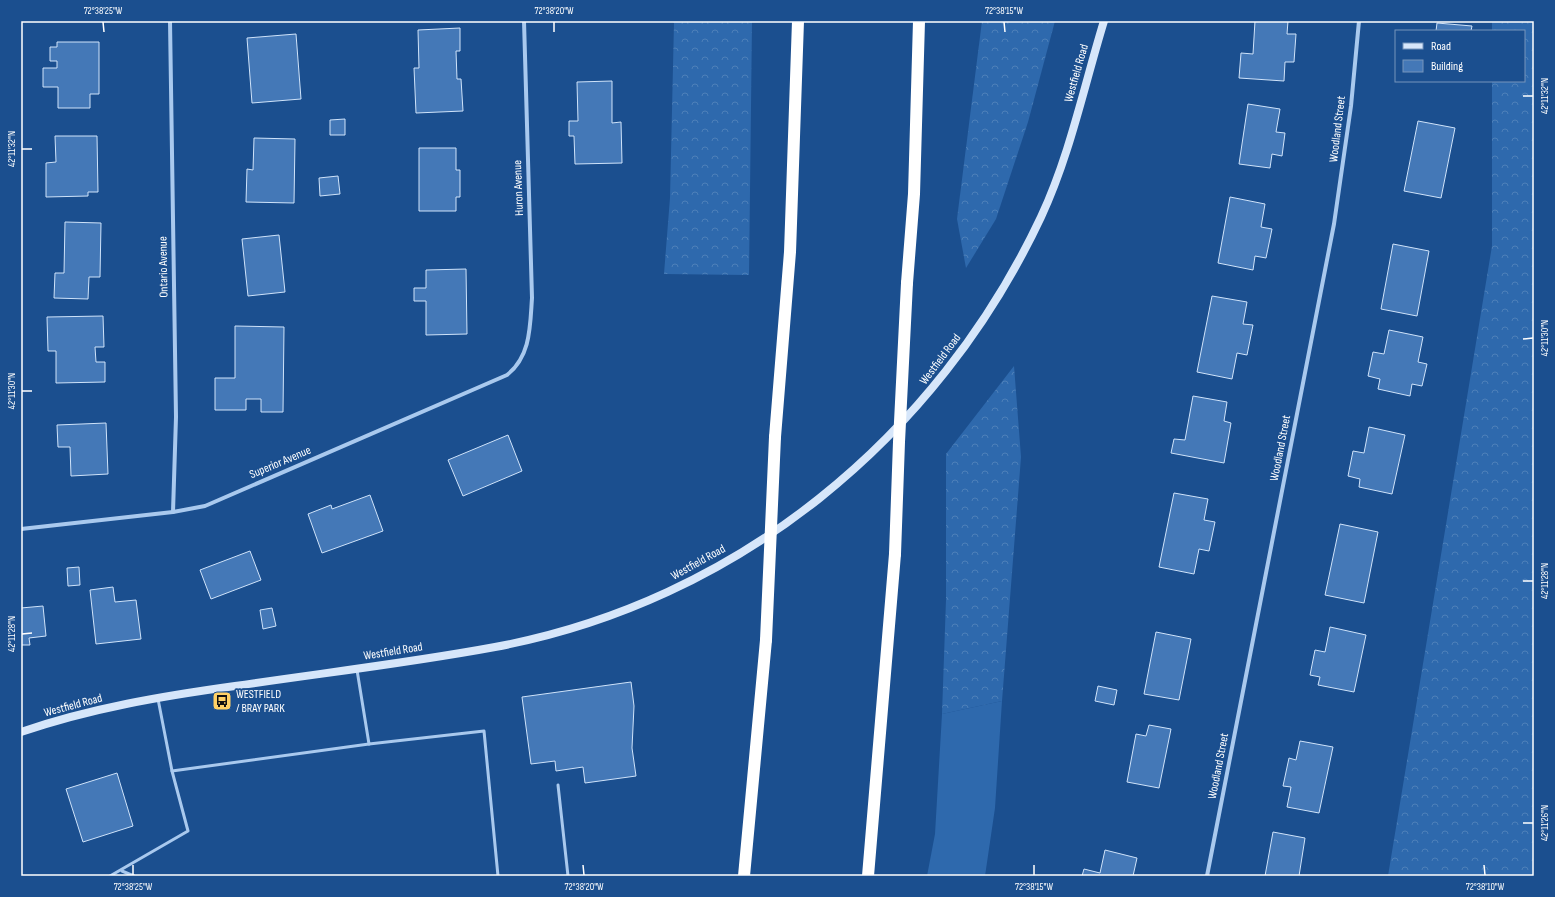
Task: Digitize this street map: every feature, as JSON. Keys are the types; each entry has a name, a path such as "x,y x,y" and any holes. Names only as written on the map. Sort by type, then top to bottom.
{"highway":[{"path":"744,876 766,640 775,437 790,252 798,21"},
{"path":"868,876 896,554 899,442 907,283 914,194 920,21"}],"main road":[{"name":"Westfield Road","path":"21,732 95,710 158,697 450,655 528,640 587,624 637,606 682,585 766,536 804,510 842,480 907,418 942,379 980,324 1016,267 1043,214 1065,154 1104,21"}],"street":[{"name":"Ontario Avenue","path":"170,21 176,417 173,512"},
{"name":"Huron Avenue","path":"524,21 532,298 528,340 524,353"},
{"name":"Woodland Street","path":"1207,876 1334,224 1351,106 1360,21"},
{"name":"Superior Avenue","path":"21,529 173,512 205,506 507,375 515,369 524,353"}],"lane":[{"path":"356,669 369,744"},
{"path":"110,876 122,871 188,831 172,771 158,697"},
{"path":"172,771 369,744 484,731 498,876"},
{"path":"558,785 568,876"},
{"path":"122,871 134,876"}],"green space":[{"path":"672,21 752,21 749,275 664,274 670,198 674,23"},
{"path":"982,21 1055,21 1028,122 996,219 966,268 957,219"},
{"path":"1492,21 1534,21 1534,876 1388,876 1492,246 1492,82 1525,82 1525,30 1492,30"},
{"path":"1014,366 1021,457 1002,701 942,714 946,600 946,454"},
{"path":"1002,701 995,808 985,876 927,876 935,834 942,714"}],"building":[{"path":"1255,21 1288,21 1287,34 1296,34 1294,62 1285,62 1284,81 1239,78 1241,53 1253,54"},
{"path":"1437,23 1472,26 1471,30 1436,30"},
{"path":"460,28 460,51 456,51 457,79 461,79 463,111 416,113 414,68 419,68 418,30"},
{"path":"296,34 301,99 252,103 247,38"},
{"path":"57,42 99,42 99,94 90,94 90,108 58,108 58,87 43,87 43,68 57,68 57,61 50,61 50,47 57,47"},
{"path":"612,81 612,123 621,122 622,163 575,164 574,136 569,136 569,121 578,121 577,82"},
{"path":"1248,104 1280,109 1276,132 1285,133 1282,156 1272,154 1270,168 1239,164"},
{"path":"345,119 345,135 330,135 330,120"},
{"path":"1418,121 1455,128 1441,198 1404,191"},
{"path":"55,136 97,136 98,192 88,192 88,196 46,197 46,163 56,162"},
{"path":"254,138 295,139 294,203 246,202 247,169 253,170"},
{"path":"419,148 456,148 456,170 460,170 460,197 456,197 456,211 419,211"},
{"path":"338,176 340,194 320,196 319,178"},
{"path":"1230,197 1265,204 1261,227 1272,229 1266,258 1255,256 1253,270 1218,263"},
{"path":"65,222 101,223 100,277 89,277 88,299 54,298 55,273 64,273"},
{"path":"279,235 285,292 248,296 242,239"},
{"path":"1393,244 1429,251 1417,316 1381,309"},
{"path":"466,269 467,334 426,335 426,301 414,301 414,288 426,288 426,270"},
{"path":"1212,296 1247,302 1243,324 1253,325 1247,355 1237,353 1232,379 1197,372"},
{"path":"103,316 104,347 95,347 96,362 105,362 105,382 56,383 56,351 48,351 47,317"},
{"path":"235,326 284,327 283,412 261,412 261,399 246,399 246,410 215,410 215,378 235,378"},
{"path":"1389,330 1423,337 1418,362 1427,364 1422,386 1412,384 1410,396 1378,389 1380,379 1368,376 1373,352 1384,354"},
{"path":"1193,396 1227,402 1224,421 1231,423 1224,463 1171,453 1174,439 1185,440"},
{"path":"106,423 108,474 71,476 70,447 58,447 57,425"},
{"path":"1369,427 1405,435 1392,494 1359,487 1360,479 1348,476 1353,451 1364,453"},
{"path":"508,435 522,471 463,496 448,460"},
{"path":"1174,493 1208,499 1204,520 1215,522 1209,551 1199,549 1194,574 1159,567"},
{"path":"370,495 383,531 322,553 308,514 331,505 332,509"},
{"path":"1340,524 1378,532 1364,603 1325,595"},
{"path":"250,551 261,580 211,599 200,570"},
{"path":"79,567 80,585 68,586 67,568"},
{"path":"113,587 115,602 136,600 141,639 96,644 90,590"},
{"path":"43,606 46,636 29,638 30,645 21,645 21,608"},
{"path":"272,608 276,626 263,629 260,610"},
{"path":"1330,627 1366,635 1354,692 1318,685 1320,677 1310,675 1315,650 1325,652"},
{"path":"1156,632 1191,639 1179,700 1144,694"},
{"path":"631,682 634,706 632,748 636,776 585,783 583,767 556,771 555,761 531,764 522,697"},
{"path":"1098,686 1117,690 1114,705 1095,701"},
{"path":"1149,725 1171,729 1159,788 1127,782 1136,734 1146,736"},
{"path":"1300,741 1333,747 1319,813 1287,807 1291,787 1283,786 1289,758 1296,760"},
{"path":"117,773 133,826 83,842 66,789"},
{"path":"1273,832 1305,838 1299,876 1265,876"},
{"path":"1105,850 1137,858 1133,876 1082,876 1084,869 1100,873"}],"place":[{"name":"WESTFIELD / BRAY PARK","path":"222,701"}]}
